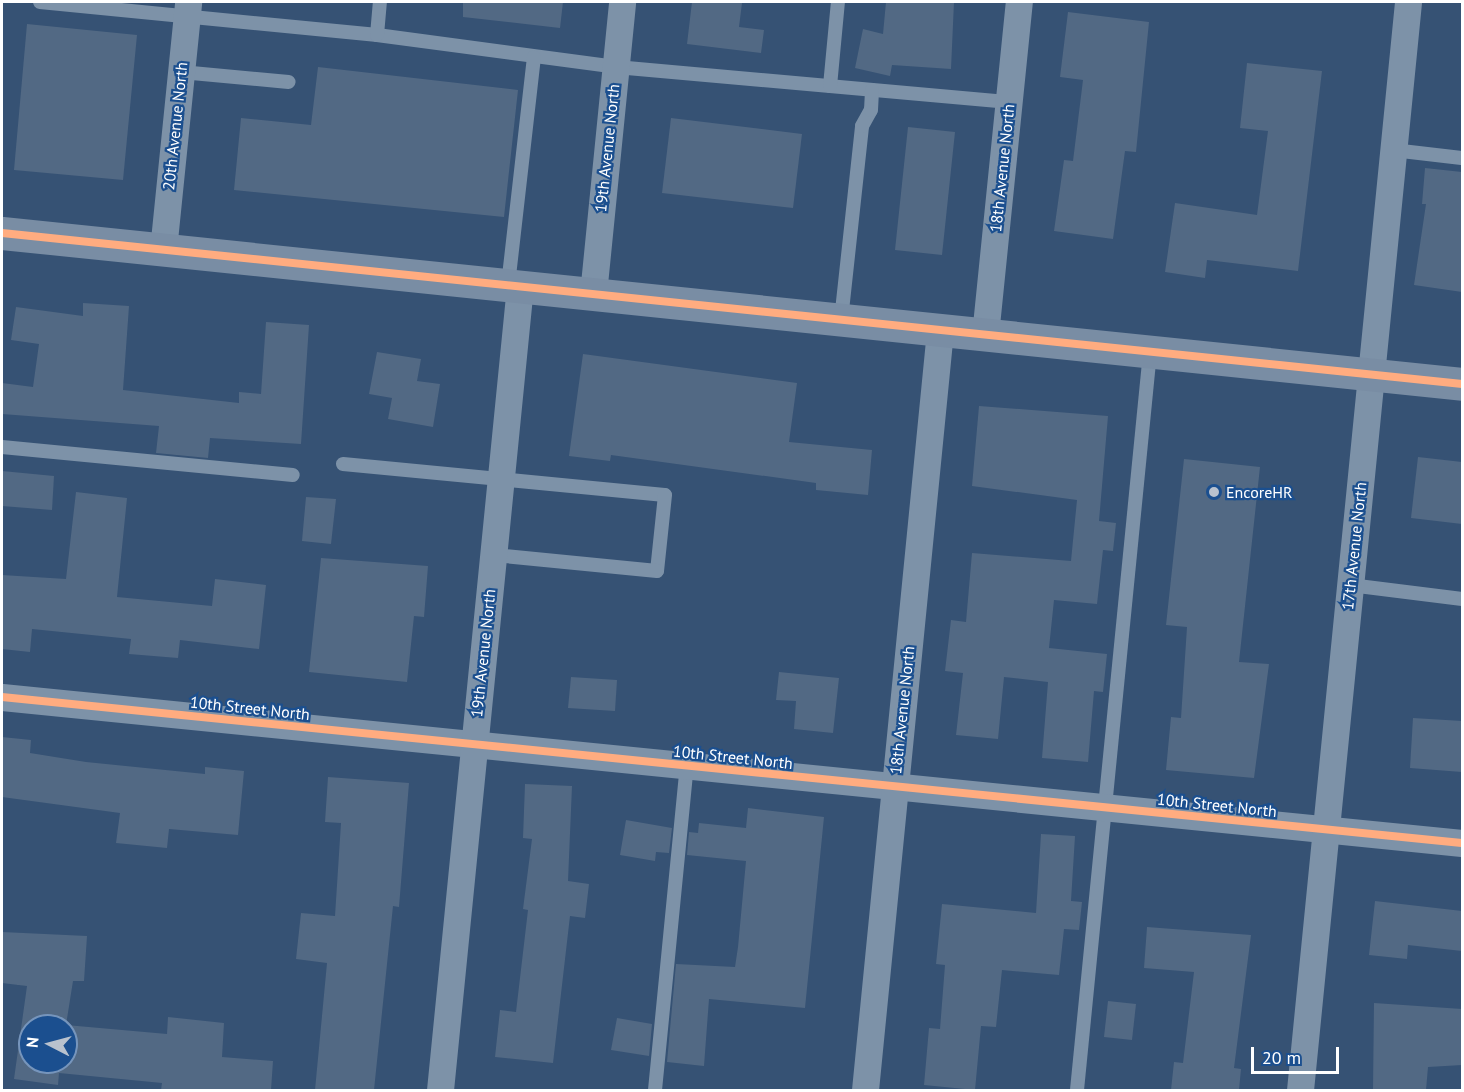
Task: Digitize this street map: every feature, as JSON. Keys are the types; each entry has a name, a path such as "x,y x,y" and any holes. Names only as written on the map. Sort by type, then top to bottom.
{"main road":[{"path":"2,233 1462,384"}],"street":[{"name":"19th Avenue North","path":"593,294 622,2"},
{"name":"18th Avenue North","path":"986,335 1019,2"},
{"name":"17th Avenue North","path":"1300,1090 1408,2"},
{"name":"20th Avenue North","path":"163,250 187,10"},
{"name":"19th Avenue North","path":"440,1090 501,480 514,286"},
{"name":"18th Avenue North","path":"865,1090 940,330"},
{"name":"10th Street North","path":"2,697 1462,843"}],"lane":[{"path":"40,2 187,10 616,68 1009,102"},
{"path":"377,35 381,2"},
{"path":"830,86 838,2"},
{"path":"514,286 534,57"},
{"path":"181,72 290,82"},
{"path":"841,320 862,126 871,110 873,90"},
{"path":"1393,150 1462,158"},
{"path":"1077,1090 1102,807 1150,352"},
{"path":"2,447 293,475"},
{"path":"343,464 665,495 657,571 493,555"},
{"path":"1350,585 1462,598"},
{"path":"655,1090 687,765"}],"building":[{"path":"463,2 563,2 560,28 463,17"},
{"path":"692,2 742,3 739,27 764,30 761,53 687,44"},
{"path":"886,2 954,2 951,69 892,65 890,76 855,68 863,29 883,34"},
{"path":"1068,12 1149,22 1136,152 1125,151 1113,239 1054,231 1064,160 1073,161 1083,80 1060,77"},
{"path":"27,24 137,35 123,180 14,170"},
{"path":"1247,63 1322,71 1298,271 1207,260 1205,278 1165,272 1175,203 1257,215 1268,131 1240,128"},
{"path":"318,67 518,90 504,217 234,190 241,118 311,125"},
{"path":"671,118 802,134 793,208 662,193"},
{"path":"908,127 955,132 942,255 895,250"},
{"path":"1425,168 1462,172 1462,292 1414,285 1426,204 1422,204"},
{"path":"83,303 129,306 123,390 239,403 239,392 261,394 266,322 309,325 301,444 210,438 208,458 156,453 159,426 2,414 2,383 33,387 39,344 11,340 16,307 83,316"},
{"path":"377,352 421,359 417,381 440,384 433,427 388,419 392,398 369,394"},
{"path":"583,354 797,383 789,442 872,450 868,495 816,490 816,483 611,455 610,461 569,456"},
{"path":"979,406 1108,416 1099,521 1116,523 1113,551 1103,550 1097,604 1054,600 1049,648 1107,654 1103,692 1094,691 1088,762 1042,758 1048,682 1004,677 998,739 956,735 963,673 945,671 951,620 966,622 972,553 1071,561 1077,500 972,486"},
{"path":"1418,457 1462,462 1462,524 1411,518"},
{"path":"1184,459 1260,467 1239,662 1269,664 1254,778 1166,770 1171,717 1181,718 1187,627 1166,625"},
{"path":"2,471 54,476 52,510 2,506"},
{"path":"76,492 127,498 117,597 212,606 215,579 266,585 259,649 180,640 178,658 129,654 131,639 32,629 30,652 2,649 2,575 66,579"},
{"path":"306,497 336,499 331,544 302,541"},
{"path":"321,558 428,566 424,617 414,616 407,682 309,672"},
{"path":"779,672 839,678 833,733 794,729 796,701 776,700"},
{"path":"571,677 617,680 615,711 568,708"},
{"path":"1413,718 1462,721 1462,772 1410,768"},
{"path":"2,737 31,740 30,753 86,762 205,774 205,767 244,771 238,835 169,829 167,848 116,843 120,813 2,797"},
{"path":"328,777 409,783 399,907 393,906 374,1090 315,1090 327,963 296,959 301,913 335,916 341,823 325,822"},
{"path":"525,784 572,786 568,881 589,884 585,918 570,916 553,1063 495,1057 500,1010 516,1012 528,910 523,909 532,839 523,838"},
{"path":"748,808 824,817 805,1008 709,999 704,1066 667,1062 676,964 735,967 738,947 746,861 687,855 689,832 698,833 699,823 746,828"},
{"path":"626,820 672,828 669,853 656,852 655,861 620,855"},
{"path":"1041,834 1075,836 1071,901 1082,902 1079,930 1064,929 1059,975 1002,970 996,1027 981,1026 975,1090 924,1085 929,1028 940,1029 945,965 936,964 942,904 1036,913"},
{"path":"1375,901 1462,911 1462,951 1408,945 1407,959 1369,955"},
{"path":"1147,927 1251,935 1234,1068 1241,1069 1239,1090 1171,1090 1174,1062 1183,1063 1194,972 1144,968"},
{"path":"2,932 87,936 84,981 73,981 68,1014 23,1014 27,986 2,983"},
{"path":"1108,1001 1136,1004 1132,1040 1104,1037"},
{"path":"1374,1003 1462,1009 1462,1065 1428,1067 1426,1090 1373,1090"},
{"path":"168,1017 224,1023 222,1057 273,1061 271,1090 161,1090 162,1083 69,1074 78,1074 78,1026 167,1034"},
{"path":"617,1018 652,1024 649,1056 611,1050"},
{"path":"18,1050 18,1074 59,1074 58,1085 14,1079"}],"cycle path":[{"path":"2,233 1462,384"},
{"path":"2,697 1462,843"}],"place":[{"name":"EncoreHR","path":"1214,492"}]}
